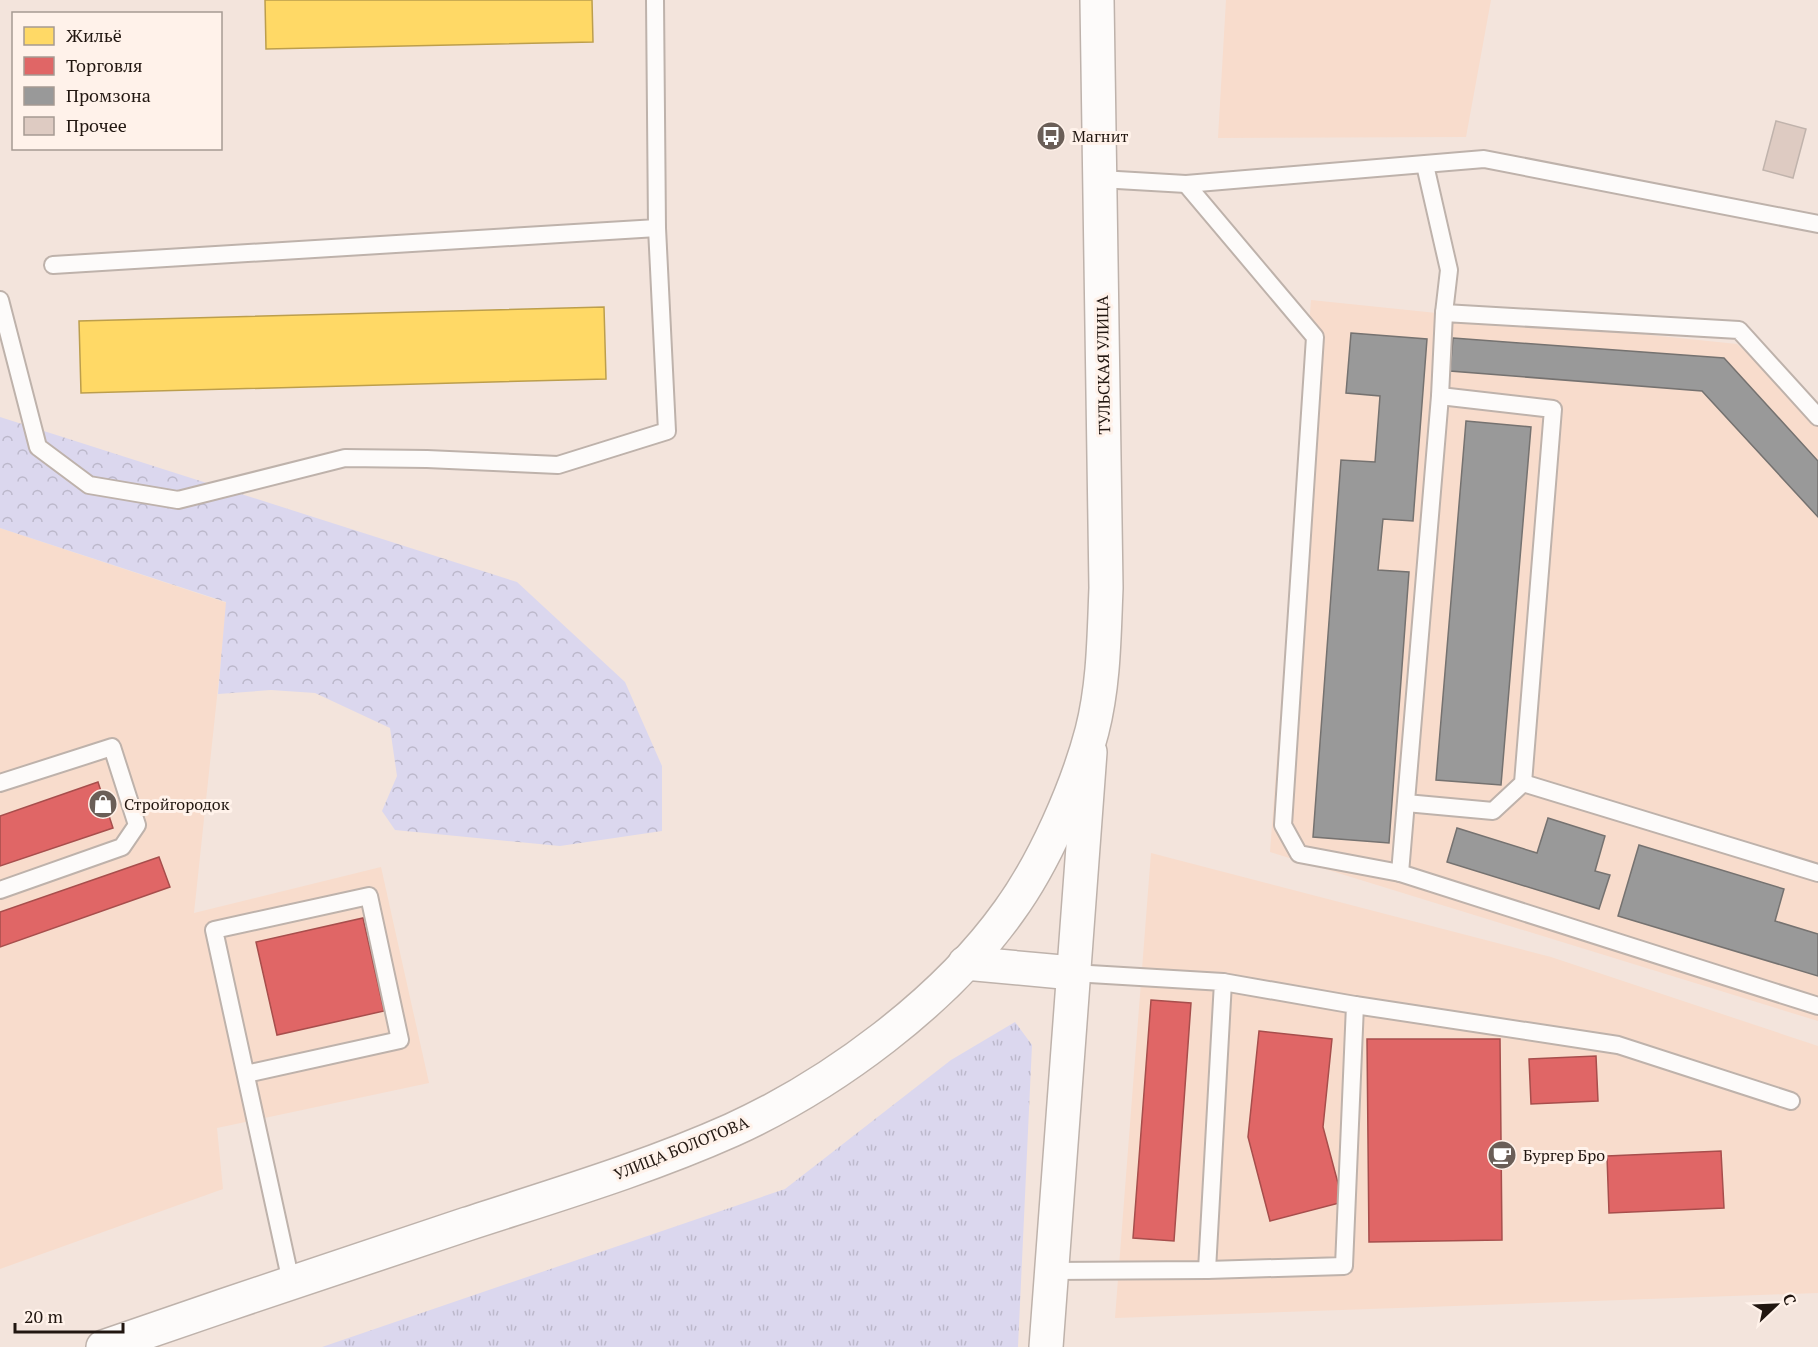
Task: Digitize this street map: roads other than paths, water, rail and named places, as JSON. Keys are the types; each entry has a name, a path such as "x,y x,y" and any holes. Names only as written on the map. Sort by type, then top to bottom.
{"main road":[{"name":"ТУЛЬСКАЯ УЛИЦА","path":"1092,730 1102,670 1106,588 1097,0"},
{"name":"УЛИЦА БОЛОТОВА","path":"104,1347 291,1282 566,1192 732,1129 800,1095 904,1021 982,946 1011,909 1038,861 1076,777 1092,730"},
{"path":"1046,1347 1092,730"},
{"path":"965,963 1073,973"}],"lane":[{"path":"0,300 39,447 89,485 178,500 345,458 558,465 667,430 657,228 655,0"},
{"path":"1100,179 1186,184 1484,159 1818,224"},
{"path":"1400,873 1449,270 1425,165"},
{"path":"1186,184 1315,337 1283,825 1299,854 1400,873 1818,1006"},
{"path":"52,265 657,228"},
{"path":"1444,313 1739,330 1818,417"},
{"path":"1406,803 1493,811 1523,783 1553,409 1440,396"},
{"path":"0,783 112,747 137,825 122,847 0,890"},
{"path":"1523,783 1818,873"},
{"path":"246,1074 400,1040 369,896 214,930 291,1282"},
{"path":"1073,973 1223,982 1355,1005 1618,1045 1791,1101"},
{"path":"1207,1270 1223,982"},
{"path":"1052,1271 1344,1266 1355,1005"}],"place":[{"name":"Магнит","path":"1051,136"},
{"name":"Стройгородок","path":"103,804"},
{"name":"Бургер Бро","path":"1502,1155"}]}
